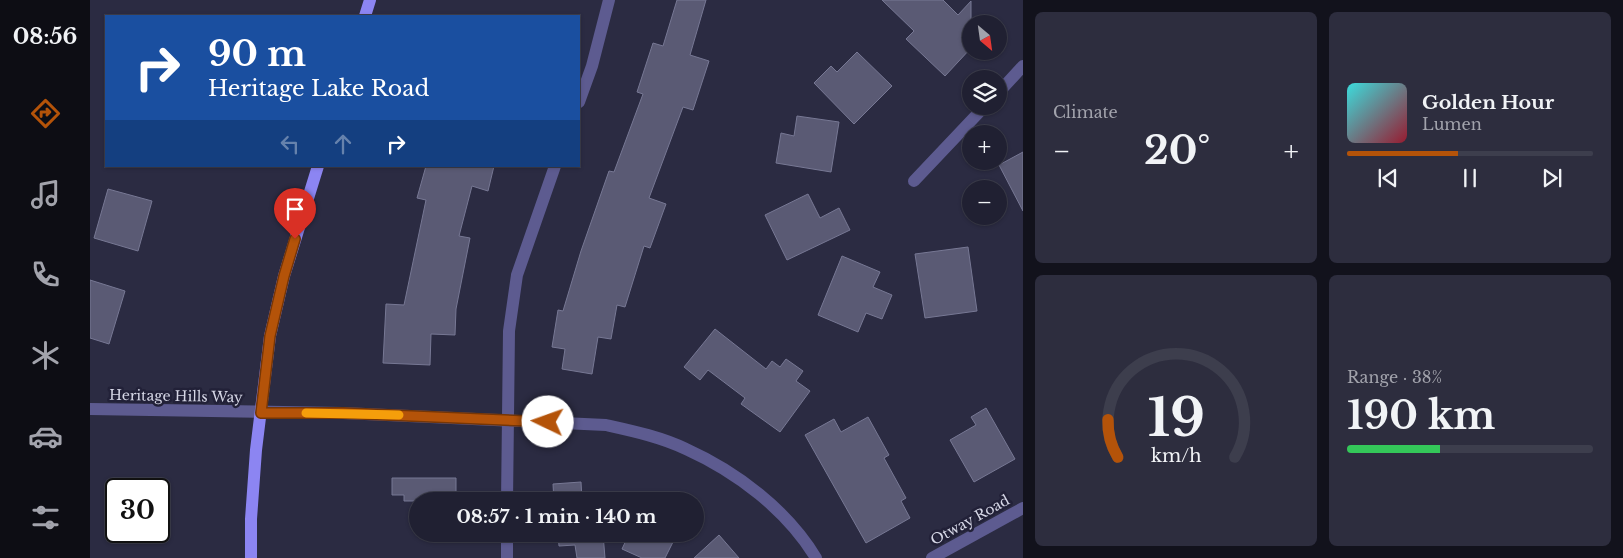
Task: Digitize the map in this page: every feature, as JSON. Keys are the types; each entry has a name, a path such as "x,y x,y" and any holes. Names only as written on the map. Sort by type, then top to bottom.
{"main road":[{"path":"365,15 370,0"},
{"path":"251,558 254,470 270,336 284,276 318,167"}],"street":[{"path":"580,99 592,66 609,0"},
{"path":"1007,83 1023,66"},
{"path":"914,181 976,115"},
{"path":"507,492 509,331 517,275 555,167"},
{"name":"Heritage Hills Way","path":"90,409 343,413 606,425 646,434 686,448 720,467 754,490 782,516 816,558"},
{"name":"Otway Road","path":"932,558 1023,508"},
{"path":"507,542 507,558"}],"building":[{"path":"677,0 706,0 690,55 709,61 693,110 683,107 649,198 666,204 650,248 644,246 625,307 617,305 611,339 598,337 592,374 562,369 565,349 552,347 558,310 563,311 581,251 609,171 614,172 643,94 637,92 653,43 663,46"},
{"path":"882,0 943,0 958,15 971,1 971,15 962,15 962,58 945,76 906,39 914,31"},
{"path":"857,52 892,86 854,124 814,83 831,66 837,72"},
{"path":"797,116 839,122 831,172 776,163 781,133 794,136"},
{"path":"1023,152 1023,211 1002,170 1007,170 1007,161"},
{"path":"426,167 494,167 488,191 472,186 459,236 470,238 456,309 455,335 431,334 430,365 383,363 386,304 404,305 426,200 417,198"},
{"path":"108,189 152,201 138,251 94,238"},
{"path":"808,194 820,218 839,208 850,230 787,260 765,215"},
{"path":"968,247 977,311 925,318 915,254"},
{"path":"842,256 880,272 873,287 892,295 882,319 866,313 858,332 818,315"},
{"path":"90,280 125,291 109,344 90,338"},
{"path":"715,329 766,369 772,361 780,367 786,359 803,371 796,381 810,391 780,432 741,404 745,398 708,370 700,380 684,367"},
{"path":"986,408 1015,459 974,482 950,440 976,425 971,417"},
{"path":"868,417 889,455 884,458 906,498 901,501 910,518 866,543 805,435 834,419 841,432"},
{"path":"392,478 456,478 456,492 409,492 409,501 404,501 404,495 392,495"},
{"path":"581,482 582,492 553,492 553,484"},
{"path":"719,535 739,558 694,558"},
{"path":"559,542 604,542 605,558 577,558 575,545 559,546"},
{"path":"625,542 673,542 665,558 642,558 622,549"}],"slow traffic":[{"path":"306,413 399,415"}],"route":[{"path":"295,239 270,336 261,413 343,413 548,422"}]}
